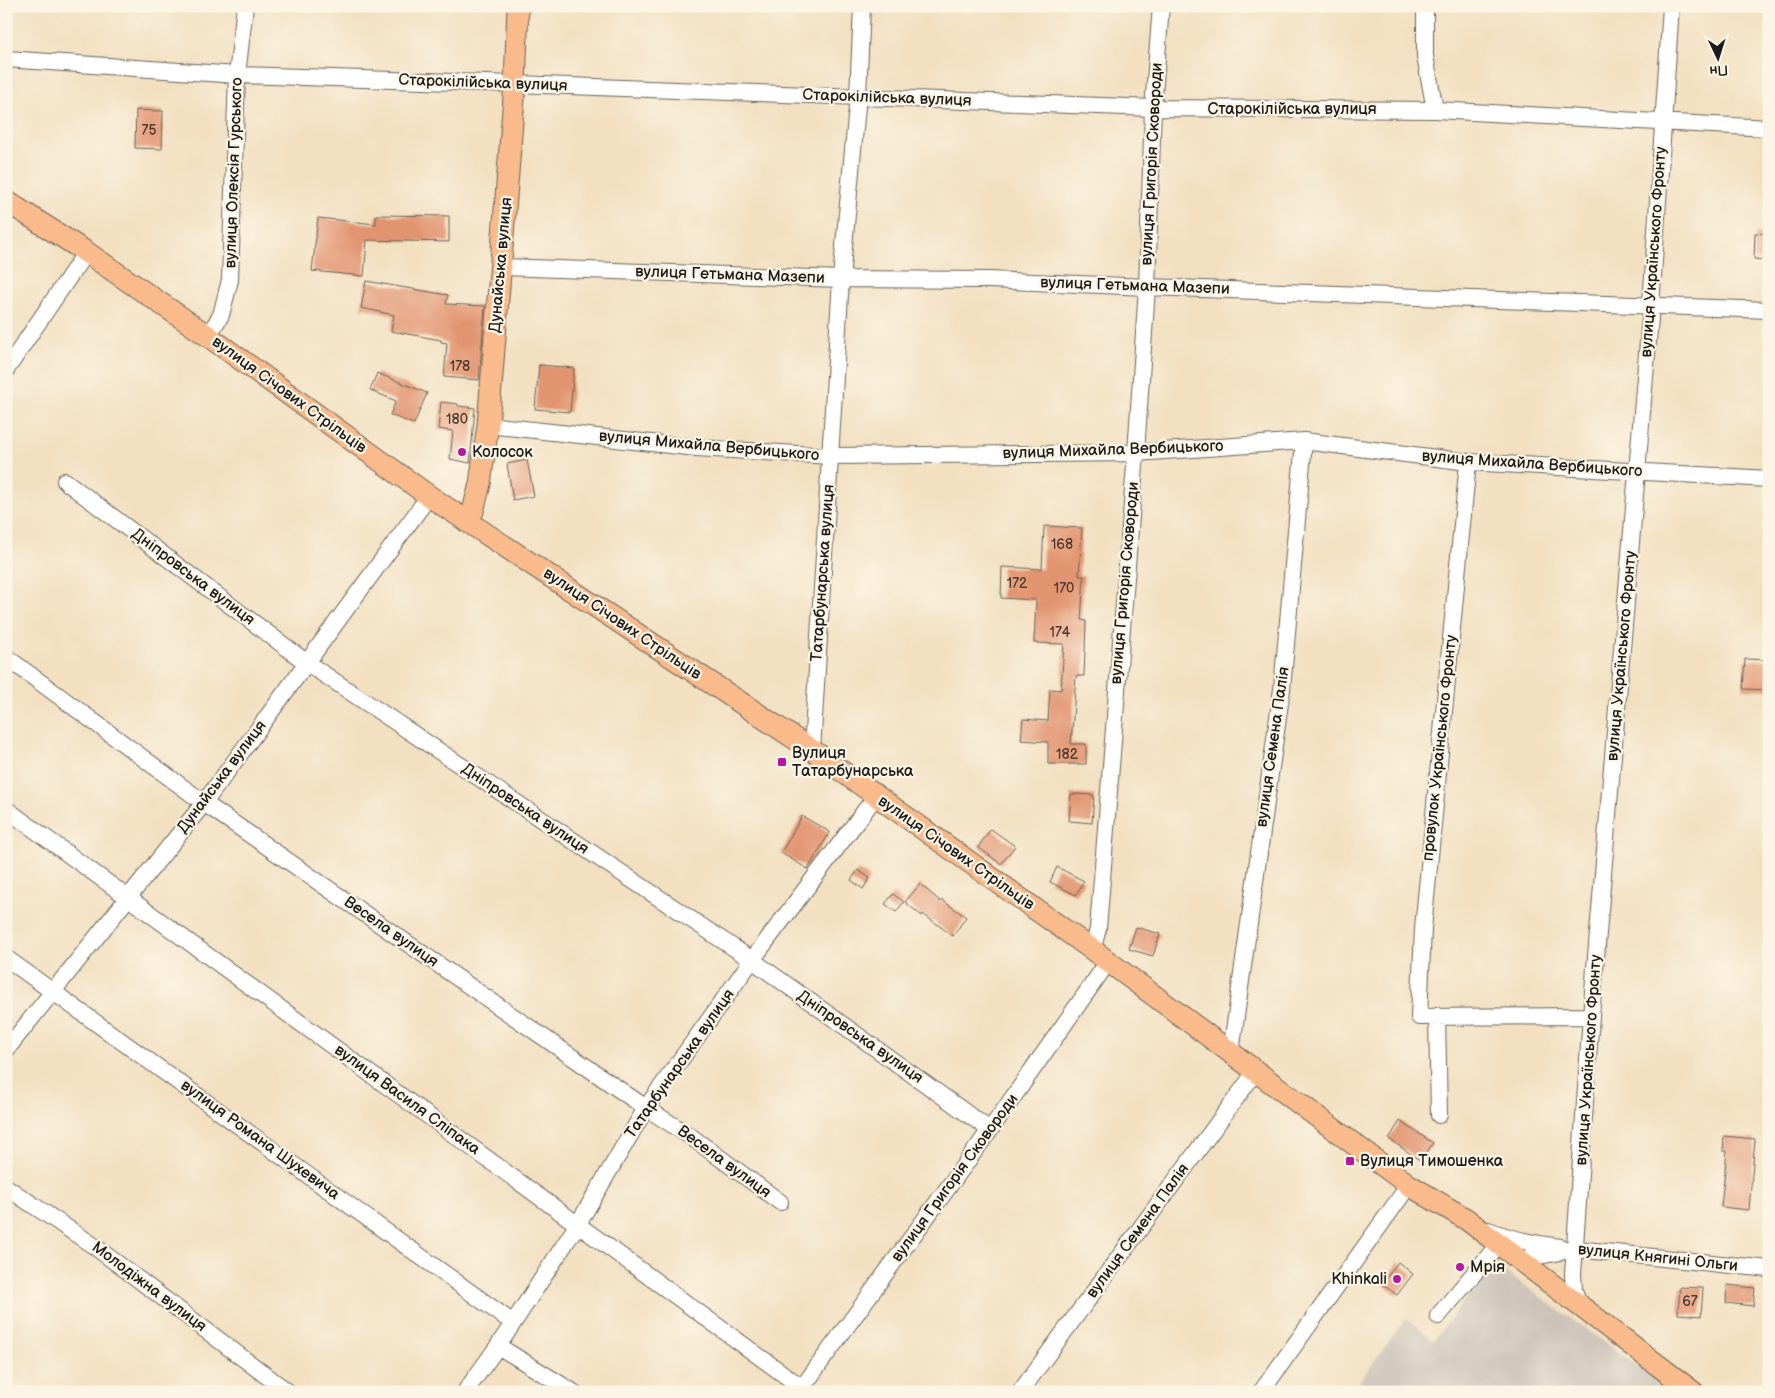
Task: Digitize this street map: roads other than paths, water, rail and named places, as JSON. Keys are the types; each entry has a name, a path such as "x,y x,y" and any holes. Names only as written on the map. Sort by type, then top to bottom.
{"main road":[{"name":"Дунайська вулиця","path":"467,522 473,512 480,484 488,425 502,267 515,84 518,6"},
{"name":"вулиця Січових Стрільців","path":"6,201 86,252 208,336 467,522 812,750 1090,948 1409,1185 1466,1220 1693,1392"}],"street":[{"name":"вулиця Олексія Гурського","path":"208,336 221,315 230,280 237,75 245,6"},
{"name":"Татарбунарська вулиця","path":"812,750 841,279 858,96 862,6"},
{"name":"вулиця Григорія Сковороди","path":"1090,948 1095,940 1098,929 1136,453 1146,287 1153,108 1161,6"},
{"path":"1425,6 1425,56 1435,110"},
{"name":"вулиця Українського Фронту","path":"1579,1306 1574,1290 1573,1274 1591,1016 1638,472 1671,6"},
{"name":"Старокілійська вулиця","path":"6,59 237,75 1153,108 1435,110 1769,128"},
{"path":"6,370 86,252"},
{"name":"вулиця Гетьмана Мазепи","path":"502,267 841,279 989,280 1769,310"},
{"name":"вулиця Михайла Вербицького","path":"488,425 688,447 831,456 1136,453 1304,441 1468,462 1769,479"},
{"name":"вулиця Семена Палія","path":"1231,1052 1282,689 1304,441"},
{"name":"провулок Українського Фронту","path":"1468,462 1423,929 1419,1017 1591,1016"},
{"name":"Дніпровська вулиця","path":"65,481 307,662 752,960 990,1130"},
{"name":"Дунайська вулиця","path":"6,1050 204,803 429,496"},
{"name":"Весела вулиця","path":"6,656 204,803 646,1108 690,1136 780,1202"},
{"name":"Татарбунарська вулиця","path":"465,1392 514,1323 578,1224 646,1108 752,960 876,796"},
{"name":"вулиця Василя Сліпака","path":"6,808 803,1390"},
{"name":"вулиця Романа Шухевича","path":"6,958 514,1323"},
{"name":"вулиця Григорія Сковороди","path":"803,1390 1108,962"},
{"path":"1437,1016 1439,1115"},
{"name":"вулиця Семена Палія","path":"1020,1392 1256,1071"},
{"path":"1261,1392 1409,1185"},
{"name":"Молодіжна вулиця","path":"6,1188 94,1246 288,1392"},
{"path":"1466,1220 1502,1236 1533,1244 1576,1249"},
{"path":"1438,1316 1498,1245"},
{"name":"вулиця Княгині Ольги","path":"1518,1260 1576,1249 1769,1269"},
{"path":"498,1346 573,1392"}],"place":[{"name":"Колосок","path":"462,452"},
{"name":"Вулиця Татарбунарська","path":"782,762"},
{"name":"Вулиця Тимошенка","path":"1350,1161"},
{"name":"Мрія","path":"1460,1267"},
{"name":"Khinkali","path":"1397,1279"}]}
